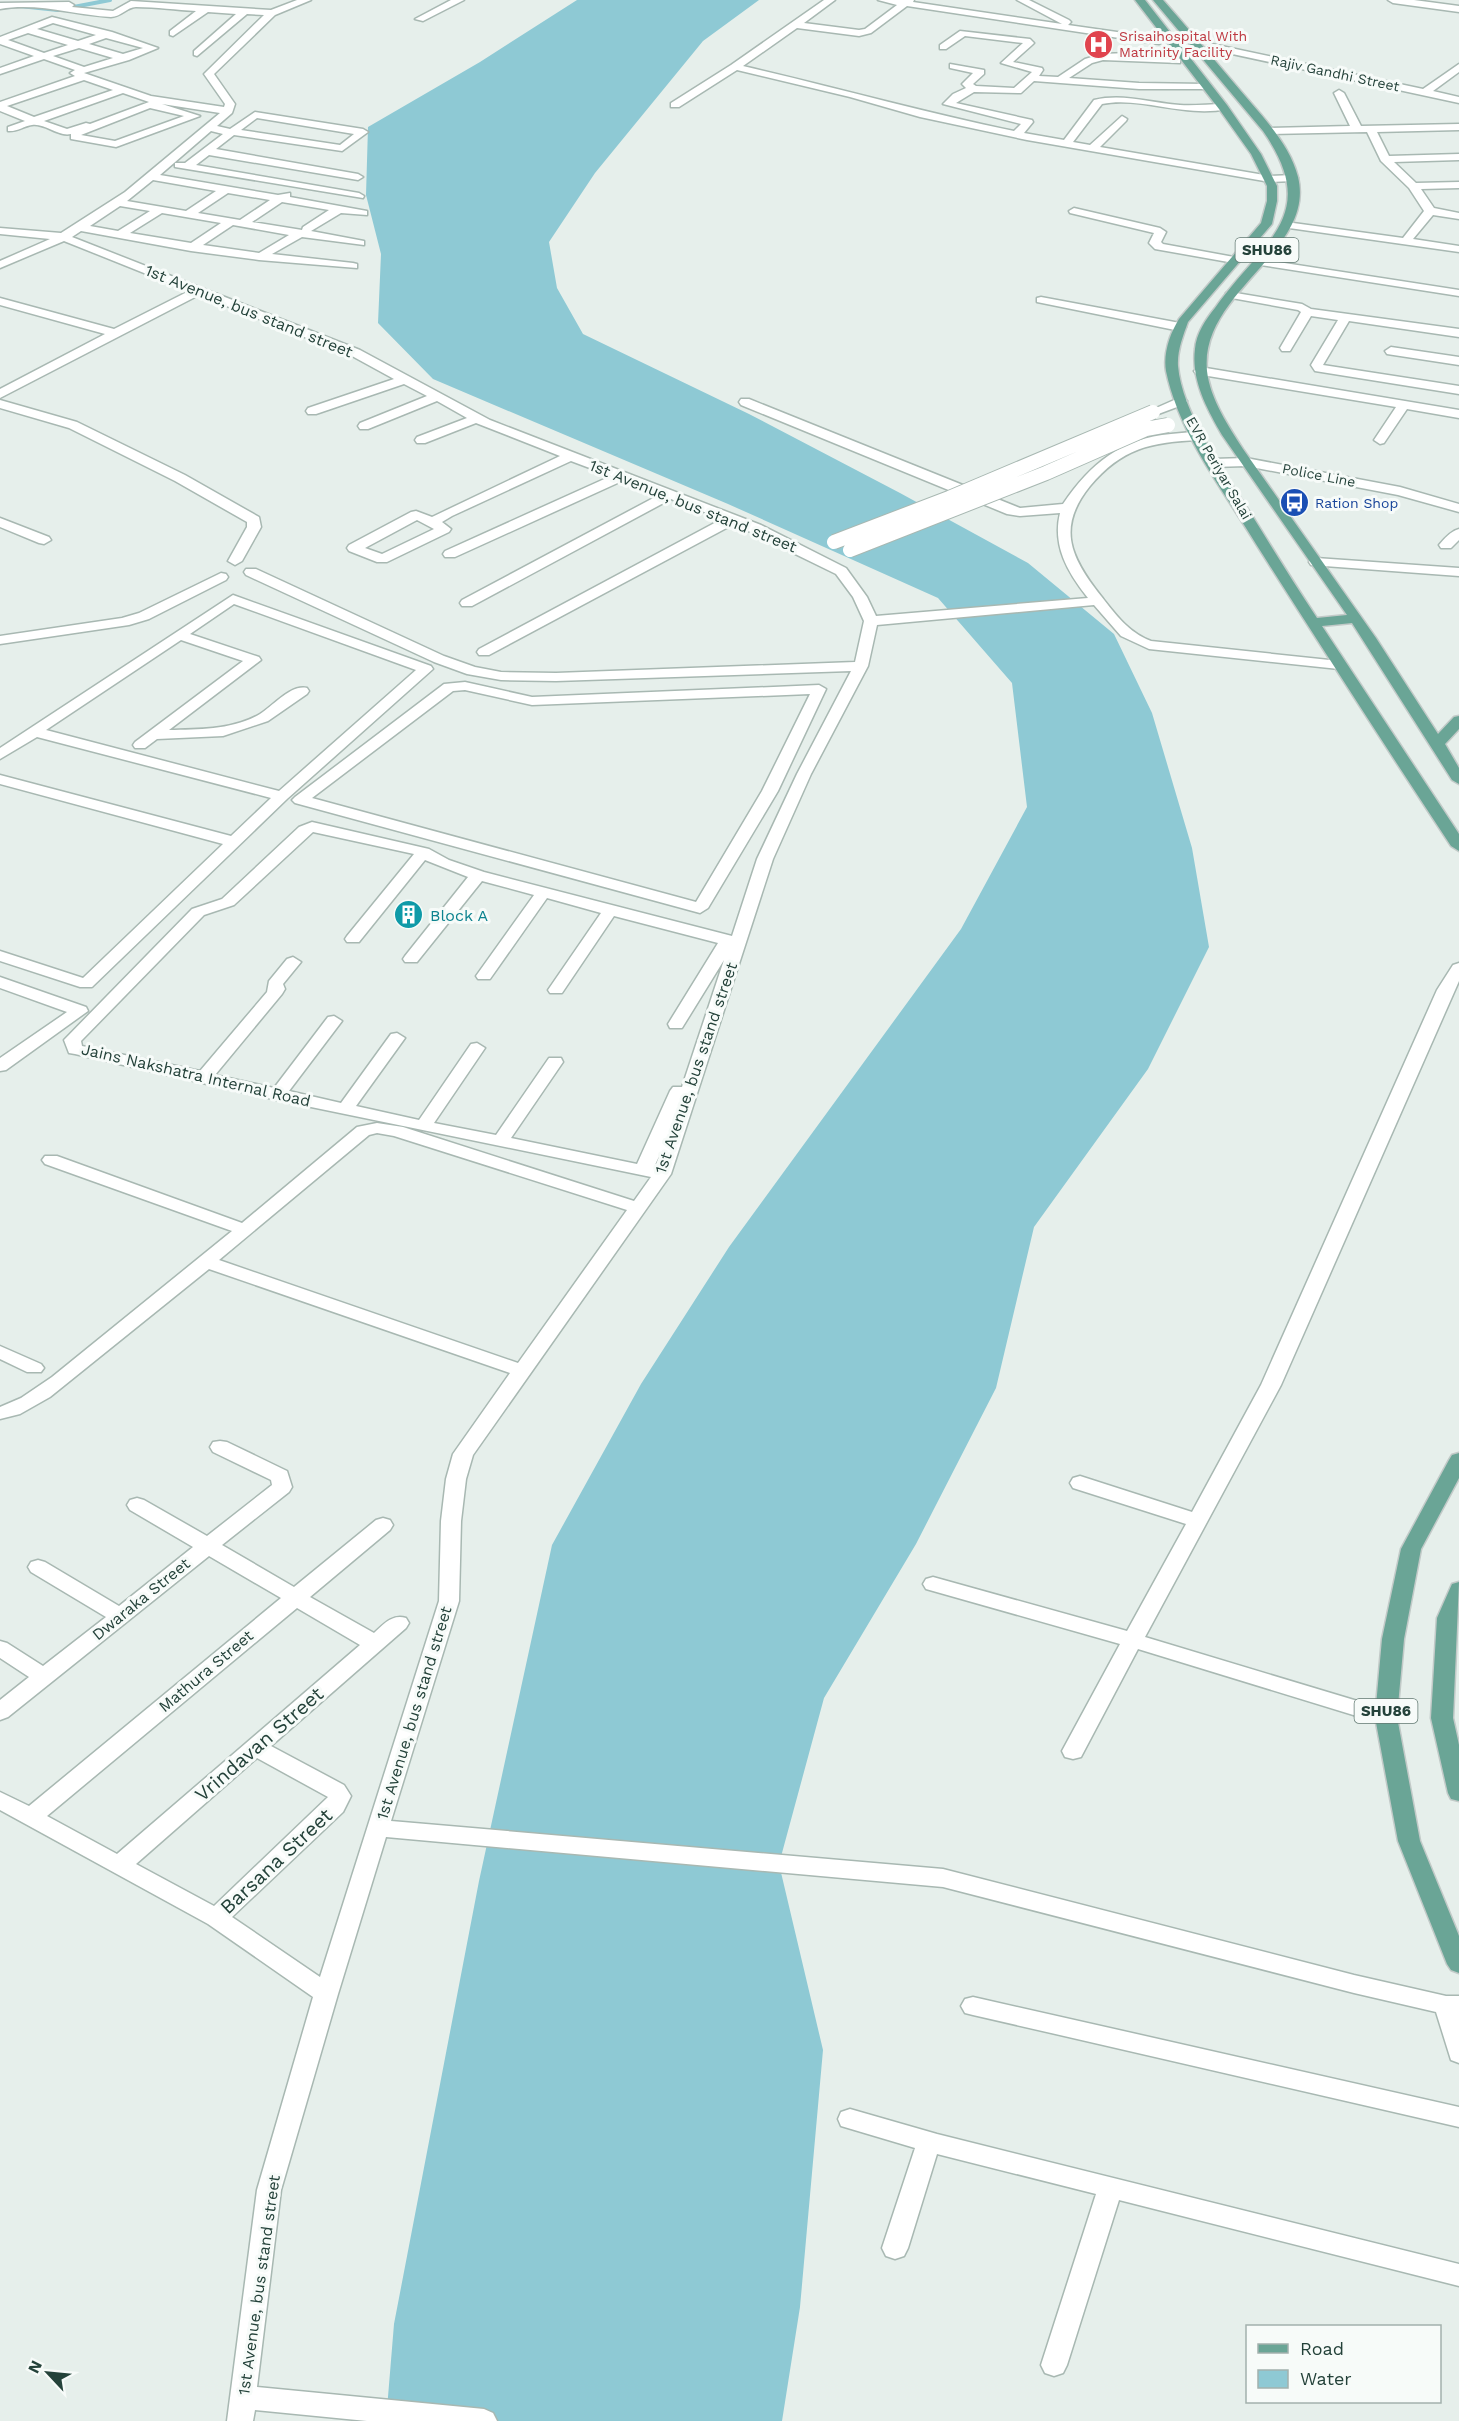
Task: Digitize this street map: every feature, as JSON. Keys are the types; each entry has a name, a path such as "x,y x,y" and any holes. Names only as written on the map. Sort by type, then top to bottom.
{"main road":[{"name":"EVR Periyar Salai","path":"1140,0 1174,42 1205,87 1223,107 1256,154 1270,179 1272,201 1266,224 1189,313 1180,327 1172,366 1180,401 1212,463 1312,623 1459,846"},
{"name":"EVR Periyar Salai","path":"1158,0 1269,130 1293,178 1294,205 1286,225 1230,295 1202,335 1200,371 1213,409 1246,462 1356,618 1459,780"},
{"path":"1312,623 1356,618"},
{"path":"1437,744 1459,720"},
{"name":"SHU86","path":"1459,1460 1411,1549 1393,1639 1386,1717 1409,1841 1459,1964"},
{"name":"SHU86","path":"1459,1589 1447,1618 1442,1718 1459,1793"}],"street":[{"path":"2,6 12,0 115,14 131,4 272,14"},
{"path":"0,265 71,232 169,163 228,111 230,104 209,74 272,14 306,0"},
{"path":"420,19 459,0"},
{"path":"675,105 735,67 830,0"},
{"path":"883,0 975,10 1159,41"},
{"path":"1022,0 1084,30"},
{"path":"1393,0 1430,2 1459,9"},
{"path":"64,8 82,2"},
{"path":"796,25 859,33 868,31 906,2"},
{"path":"0,46 84,70 151,50 153,47 2,6"},
{"path":"173,33 204,10"},
{"path":"197,53 243,12"},
{"path":"0,39 52,20"},
{"path":"26,29 125,58"},
{"path":"0,31 8,33 0,39"},
{"path":"943,47 963,33 1029,43 1006,63 1038,70 1017,91 972,88 965,90 948,104 1028,122 1017,134"},
{"path":"0,71 109,34"},
{"path":"0,39 85,76 195,116 116,144 75,137 77,133 153,102"},
{"name":"Rajiv Gandhi Street","path":"1212,47 1459,100"},
{"path":"0,53 11,49"},
{"path":"1060,80 1074,68 1094,57 1115,55 1145,73 1205,87"},
{"path":"1032,78 1060,80 1145,73 1176,61"},
{"path":"954,66 980,72 967,84 972,88"},
{"path":"735,67 920,114 1066,144 1270,179 1293,178"},
{"path":"1426,92 1459,67"},
{"path":"0,106 85,76"},
{"path":"12,129 123,90"},
{"path":"1339,93 1357,129"},
{"path":"1066,144 1098,102 1102,101 1115,99 1181,108 1223,107"},
{"path":"0,106 67,132 153,102 228,111"},
{"path":"187,166 255,115 363,132 342,148 283,183"},
{"path":"1092,149 1122,119"},
{"path":"237,174 261,151 299,122"},
{"path":"298,150 333,126"},
{"path":"1269,130 1459,127"},
{"path":"208,128 232,132 278,163 358,177"},
{"path":"1370,129 1385,159 1413,186 1430,211 1459,216"},
{"path":"206,151 261,151 308,144 342,148"},
{"path":"278,163 288,157"},
{"path":"1385,159 1459,157"},
{"path":"169,163 358,196"},
{"path":"152,177 151,193 159,210"},
{"path":"1413,186 1459,185"},
{"path":"191,248 300,186"},
{"path":"115,202 151,193 227,189 363,213"},
{"path":"188,215 227,189"},
{"path":"92,230 151,193"},
{"path":"259,257 339,209"},
{"path":"120,235 159,210 235,223 304,231 360,243"},
{"path":"1074,211 1156,230 1160,232 1155,243 1159,247 1234,260"},
{"path":"1405,242 1430,211"},
{"path":"1286,225 1459,249"},
{"path":"71,232 92,230 191,248 353,266"},
{"name":"1st Avenue, bus stand street","path":"0,231 71,232 196,291 356,353 477,418 569,457 733,519 815,556 841,571 860,597 871,621 861,666 804,774 765,859 733,941 639,1208 463,1454 456,1479 451,1521 449,1601 326,1994 269,2190 242,2409"},
{"path":"1258,262 1459,293"},
{"path":"0,394 196,291"},
{"path":"1230,295 1302,307 1307,312 1345,318 1391,351 1459,390"},
{"path":"1041,300 1180,327"},
{"path":"0,301 114,333"},
{"path":"1286,348 1307,312"},
{"path":"1345,318 1317,365 1323,369 1459,333"},
{"path":"1391,351 1459,361"},
{"path":"1200,371 1459,414"},
{"path":"312,411 405,379"},
{"path":"364,426 437,397"},
{"path":"815,556 834,542 970,489 1180,401"},
{"path":"745,402 1012,511 1068,508"},
{"path":"0,404 73,425 180,478 254,520 254,527 236,561"},
{"path":"1380,440 1404,405"},
{"path":"421,440 477,418"},
{"path":"815,556 850,550 1046,473 1146,429 1168,425 1196,430"},
{"path":"1196,430 1137,444 1112,455 1089,479 1068,508 1065,538 1070,560 1076,573 1119,630 1136,641 1149,645 1339,665"},
{"path":"433,522 447,513 569,457"},
{"name":"Police Line","path":"1212,463 1246,462 1400,491 1459,507"},
{"path":"450,554 622,476"},
{"path":"467,603 669,495"},
{"path":"416,515 433,522 444,529 382,559 354,548 416,515"},
{"path":"484,652 733,519"},
{"path":"0,522 44,540"},
{"path":"1446,545 1459,533"},
{"path":"0,640 134,619 236,576 252,567 246,562 236,561 224,562 215,567 214,572 236,576 362,624 439,659 472,671 501,676 624,675 861,666"},
{"path":"1316,562 1459,572"},
{"path":"0,755 233,599 426,669 282,796 86,984 0,956"},
{"path":"871,621 1098,600"},
{"path":"339,638 362,624"},
{"path":"140,745 254,660 180,635"},
{"path":"597,675 597,698"},
{"path":"624,675 627,696"},
{"path":"465,686 532,701 627,696 819,689 770,791 700,908 300,800 449,687 465,686"},
{"path":"154,735 218,733 263,718 302,691"},
{"path":"35,732 282,796"},
{"path":"0,779 234,842"},
{"name":"Jains Nakshatra Internal Road","path":"651,1172 277,1095 75,1049 72,1040 198,912 228,902 304,830 312,827 424,852 445,865 478,875 733,941"},
{"path":"353,939 424,852"},
{"path":"411,959 478,875"},
{"path":"484,976 544,892"},
{"path":"556,990 610,910"},
{"path":"676,1024 733,941"},
{"path":"204,1077 274,994 277,989 275,984 293,962"},
{"path":"1073,1751 1271,1385 1445,990 1459,968"},
{"path":"0,982 80,1011 0,1066"},
{"path":"277,1095 334,1021"},
{"path":"346,1108 397,1038"},
{"path":"0,1048 17,1053"},
{"path":"423,1126 477,1048"},
{"path":"500,1142 555,1062"},
{"path":"651,1172 683,1081"},
{"path":"0,1413 23,1404 57,1382 207,1262 363,1131 377,1128 397,1131 639,1208"},
{"path":"51,1160 246,1230"},
{"path":"207,1262 523,1371"},
{"path":"0,1352 34,1368"},
{"name":"Dwaraka Street","path":"0,1712 282,1487 280,1476 220,1447"},
{"path":"1080,1483 1196,1520"},
{"path":"137,1505 374,1643"},
{"name":"Mathura Street","path":"30,1817 383,1525"},
{"path":"38,1567 120,1616"},
{"path":"933,1584 1132,1640 1386,1717"},
{"name":"Vrindavan Street","path":"119,1865 399,1623"},
{"path":"0,1648 44,1677"},
{"name":"Barsana Street","path":"216,1918 335,1806 340,1796 336,1791 255,1747"},
{"path":"0,1800 216,1918 326,1994"},
{"path":"378,1828 942,1878 1354,1984 1452,2005 1459,2053"},
{"path":"973,2006 1459,2117"},
{"path":"850,2120 929,2142 1459,2275"},
{"path":"895,2248 929,2142"},
{"path":"1054,2365 1111,2187"},
{"path":"242,2409 484,2421"}],"water":[{"path":"577,0 759,0 703,41 595,173 549,242 557,288 583,334 749,414 1028,563 1114,634 1152,713 1192,848 1209,947 1148,1069 1034,1227 996,1388 916,1544 824,1698 779,1864 823,2050 800,2307 782,2421 386,2421 394,2324 479,1881 552,1545 641,1384 729,1247 961,929 1027,807 1012,683 938,598 728,504 433,379 378,323 381,254 366,195 368,127 480,62"}],"waterway":[{"path":"0,4 58,10 110,0"}],"place":[{"name":"Srisaihospital With Matrinity Facility","path":"1098,44"},
{"name":"Ration Shop","path":"1294,503"},
{"name":"Block A","path":"409,915"}]}
